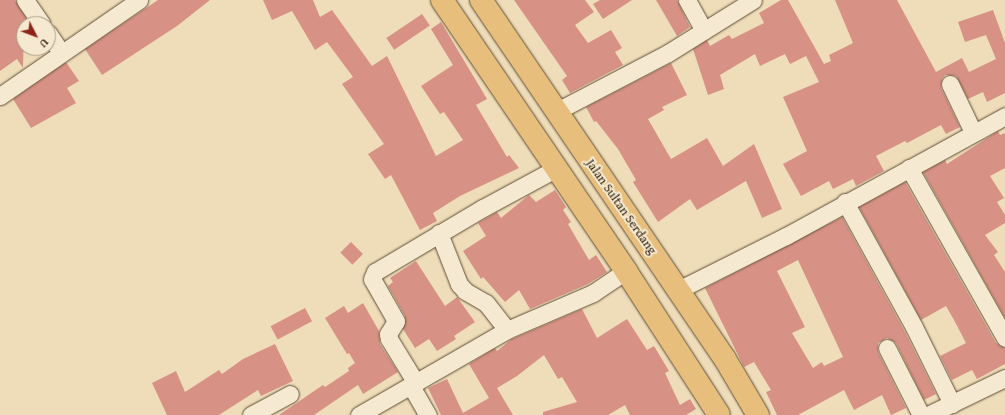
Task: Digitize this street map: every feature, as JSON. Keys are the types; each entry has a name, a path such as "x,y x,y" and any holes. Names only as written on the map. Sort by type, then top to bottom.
{"highway":[{"path":"442,0 626,271 714,413"},
{"name":"Jalan Sultan Serdang","path":"481,0 555,112 725,359 758,415"}],"street":[{"path":"25,0 36,16"},
{"path":"0,96 61,52 139,0"},
{"path":"687,0 704,31"},
{"path":"555,112 668,52 753,0"},
{"path":"56,45 61,52"},
{"path":"950,84 973,132"},
{"path":"678,290 786,236 845,202 1005,116"},
{"path":"428,415 389,339 388,334 396,321 372,279 375,272 438,233 557,168"},
{"path":"910,168 1005,338"},
{"path":"845,202 914,327 952,404"},
{"path":"438,233 459,284 465,291 486,303 507,330"},
{"path":"359,415 507,330 593,293 626,271"},
{"path":"887,348 921,415"},
{"path":"928,415 1005,378"},
{"path":"251,415 269,411 290,394"}],"building":[{"path":"0,0 15,0 25,16 16,16 16,56 23,56 23,68 17,59 0,71"},
{"path":"158,0 210,0 177,26 102,75 85,49"},
{"path":"263,0 313,0 320,17 332,10 372,66 387,56 436,156 463,140 444,112 440,114 421,86 453,65 431,29 441,22 487,99 476,105 507,157 509,155 519,168 460,196 433,213 437,221 420,230 391,175 385,179 368,154 384,144 342,84 353,77 327,42 315,50 292,11 272,20"},
{"path":"514,0 585,0 594,12 575,25 588,43 611,30 622,48 615,52 623,65 570,93 562,80 567,76"},
{"path":"600,0 632,0 603,19 593,4"},
{"path":"656,0 677,0 690,27 677,36"},
{"path":"781,0 788,0 824,64 831,61 829,55 853,43 835,0 897,0 936,72 962,58 969,72 996,59 986,35 965,42 958,22 993,10 1005,43 1005,93 987,102 983,92 968,99 956,76 945,75 942,79 941,88 960,127 946,134 941,125 907,143 905,141 876,156 884,171 856,186 853,179 833,189 829,181 801,196 783,164 807,151 783,97 819,82 806,56 790,64 785,54 760,66 755,54 720,75 724,89 708,95 693,49 707,40 710,46 729,35 732,39 764,23 759,13"},
{"path":"422,14 430,26 394,50 386,38"},
{"path":"66,62 79,81 67,88 76,103 31,128 13,99"},
{"path":"671,63 687,95 662,107 664,110 648,119 671,159 707,138 723,166 754,144 782,209 762,218 746,181 697,210 690,199 658,222 633,182 636,180 618,149 596,121 594,122 586,107"},
{"path":"998,131 1000,135 1005,133 1005,168 990,176 1004,198 997,202 1005,215 1005,223 985,235 998,252 994,255 1005,272 1005,318 923,172 945,160 947,164"},
{"path":"905,182 996,343 1005,348 1005,364 977,379 972,370 952,380 940,356 966,343 954,320 946,306 921,320 859,207"},
{"path":"555,190 566,207 563,210 571,222 568,224 589,260 596,255 607,272 588,284 530,309 519,290 505,302 483,277 481,279 463,251 486,236 478,223 497,212 501,218 529,195 536,202"},
{"path":"842,217 905,332 936,394 924,400 896,343 887,338 878,343 878,352 906,408 891,415 882,395 854,410 844,390 798,415 777,415 766,392 771,390 754,362 744,367 705,288","holes":["798,260 843,357 824,366 822,362 813,368 792,333 805,327 777,271"]},
{"path":"351,242 363,254 352,265 340,253"},
{"path":"416,261 445,306 457,297 475,322 454,336 456,339 437,351 429,339 415,348 403,329 405,316 388,286 393,282 390,278"},
{"path":"363,303 379,331 380,344 398,372 363,394 358,385 314,415 279,415 323,385 325,387 349,371 348,368 355,363 349,353 347,354 325,318 344,306 348,313"},
{"path":"305,308 312,321 278,340 271,326"},
{"path":"582,309 597,338 627,319 647,350 654,346 669,371 665,373 680,405 690,399 696,409 686,415 630,415 625,405 608,415 543,415 543,412 577,402 562,377 558,379 544,355 517,376 497,388 513,415 441,415 428,388 447,379 463,413 489,398 469,364 495,348 497,351 512,339"},
{"path":"275,344 293,381 261,396 258,390 219,415 167,415 152,383 176,371 185,392 219,370 222,374 243,359"}]}
